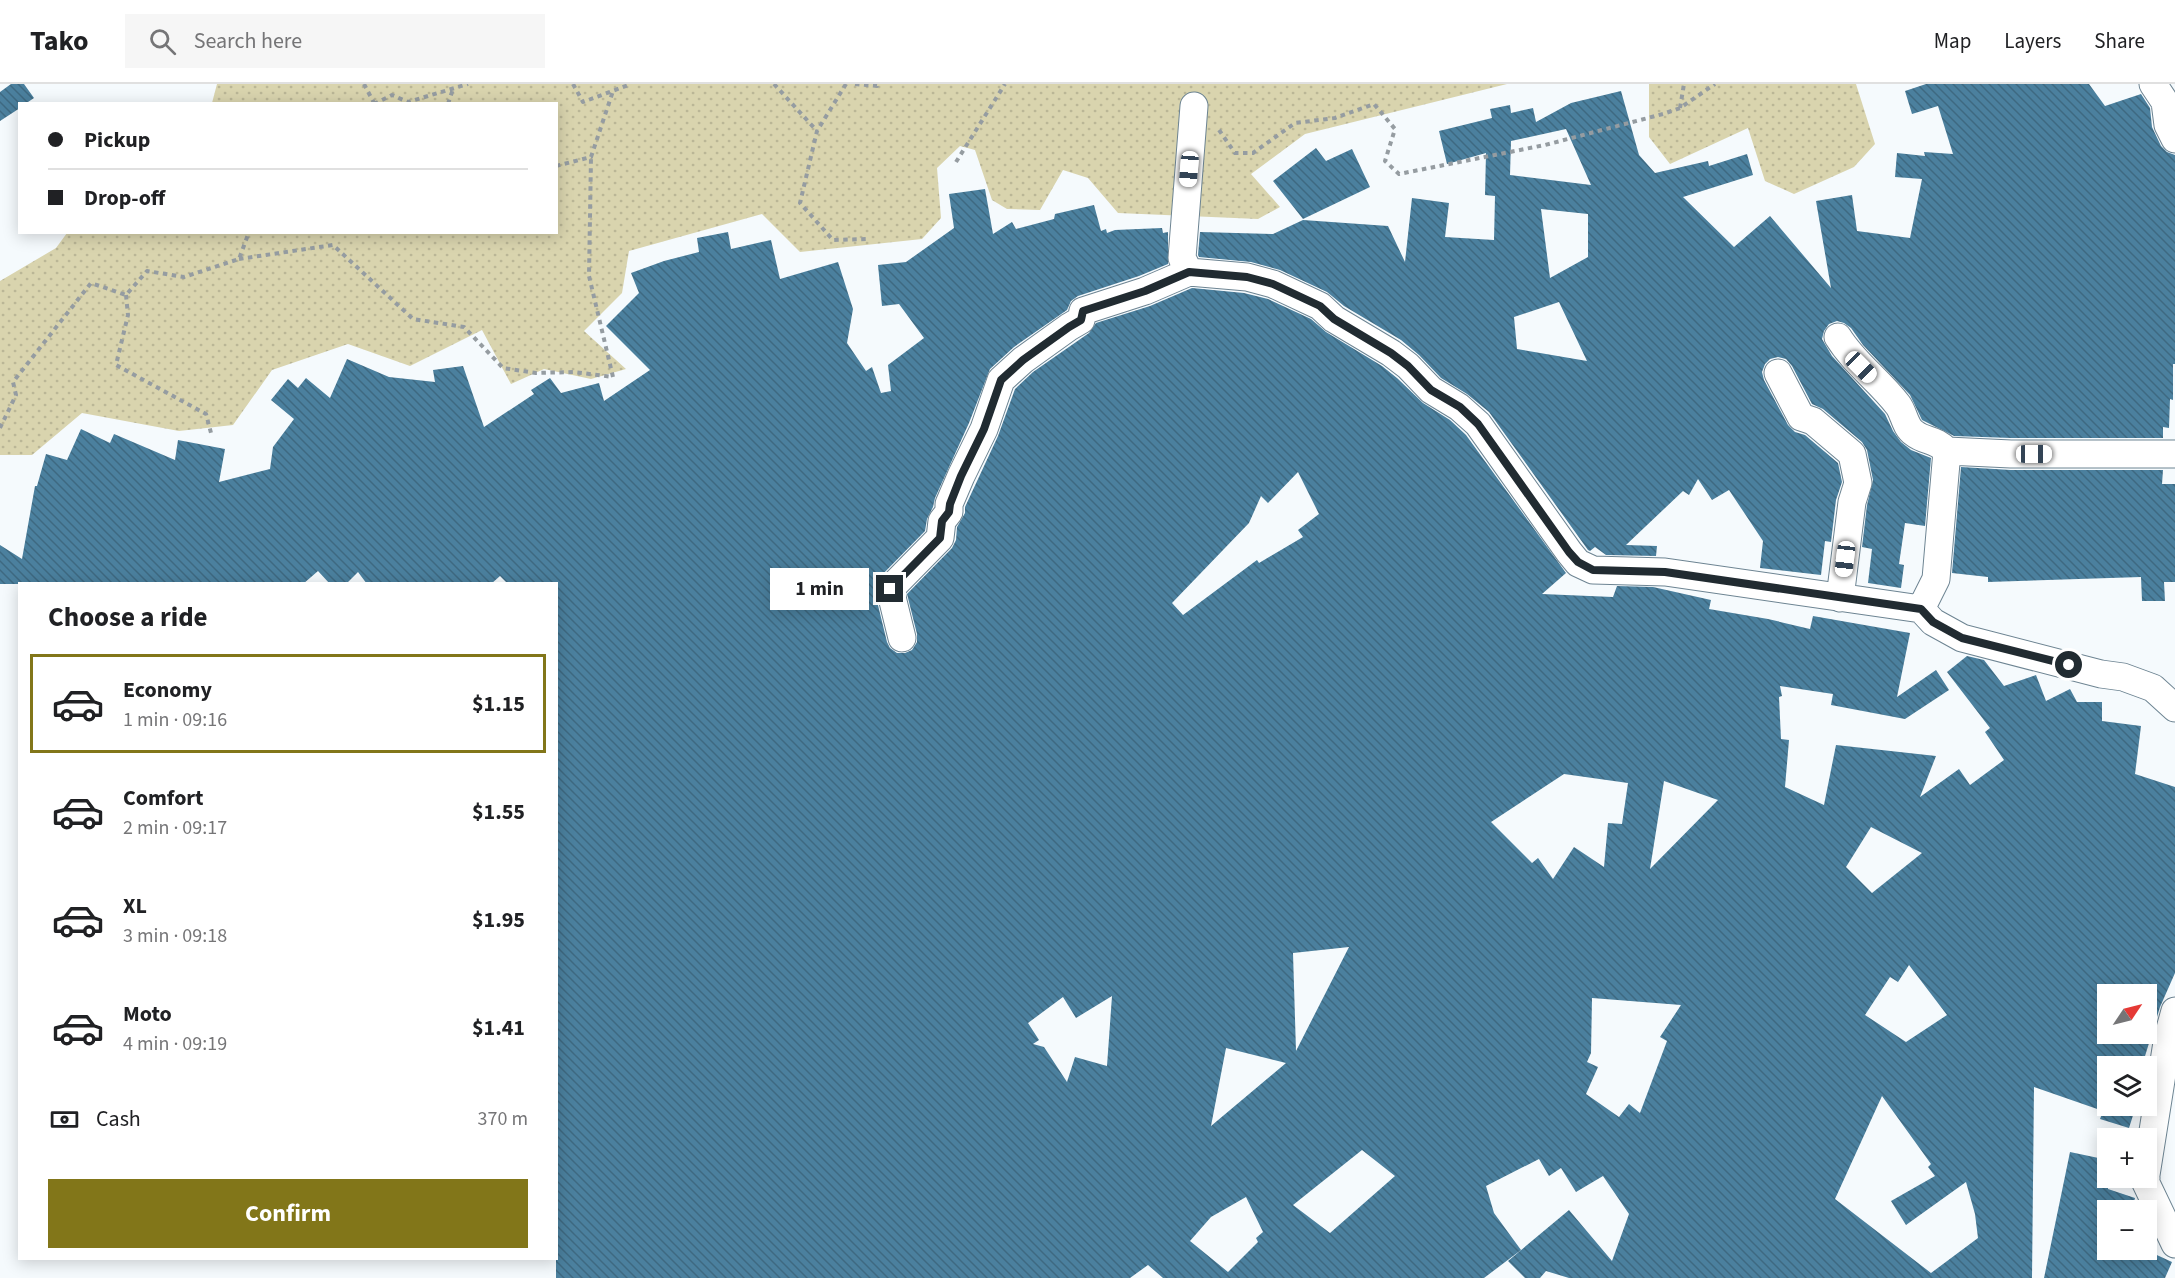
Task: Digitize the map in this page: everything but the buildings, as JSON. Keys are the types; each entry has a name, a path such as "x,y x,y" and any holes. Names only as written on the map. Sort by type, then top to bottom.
{"street":[{"path":"2153,84 2165,102 2168,125 2175,139"},
{"path":"1189,272 1182,258 1194,106"},
{"path":"902,638 890,589 940,538 942,521 949,512 961,476 984,429 1001,380 1023,360 1081,320 1083,311 1145,291 1189,272 1247,277 1273,284 1320,306 1334,319 1391,353 1408,366 1431,390 1460,407 1478,424 1530,500 1578,562 1593,570 1665,572 1921,609 1933,622 1962,638 2101,674 2123,677 2153,688 2175,708"},
{"path":"1838,337 1848,353 1899,406 1910,429 1916,435 1939,442 1947,451 2011,454 2173,446"},
{"path":"1778,373 1801,417 1813,422 1852,454 1858,483 1852,502 1840,598"},
{"path":"1921,609 1936,579 1947,451"},
{"path":"2154,1128 2168,1036 2175,1011"},
{"path":"2148,1188 2175,1244"}],"path":[{"path":"364,84 373,102"},
{"path":"376,102 392,95 408,102 468,84"},
{"path":"573,84 584,102 631,84"},
{"path":"774,84 817,131"},
{"path":"846,84 817,131 800,203 833,240 869,239"},
{"path":"855,84 877,87 878,84"},
{"path":"956,162 1005,84"},
{"path":"1680,108 1684,84"},
{"path":"1194,106 1221,132 1235,153 1253,153 1295,123 1335,118 1374,104 1395,129 1385,161 1399,174 1545,145 1680,108 1715,84"},
{"path":"449,102 453,88"},
{"path":"211,433 206,414 116,365 128,315 126,295 147,271 184,277 239,259 333,245 412,319 464,327 503,368 536,373 574,372 613,377 589,276 591,157 613,91"},
{"path":"558,165 591,157"},
{"path":"239,259 248,234"},
{"path":"0,428 16,395 14,382 91,283 126,295"}],"shaded area":[{"path":"217,84 1507,84 1305,134 1251,174 1280,207 1258,219 1118,213 1088,178 1063,170 1040,210 1007,209 992,200 975,150 960,146 937,168 941,218 922,239 800,252 762,214 629,251 622,293 584,331 626,369 591,379 544,369 511,384 482,330 410,366 348,344 272,370 233,425 179,431 82,413 32,455 0,455 0,281 56,248 66,234 558,234 558,102 212,102"},
{"path":"1649,84 1856,84 1875,144 1854,167 1794,194 1765,181 1748,128 1670,164 1649,137"}],"route":[{"path":"890,589 927,554 940,538 942,521 949,512 961,476 984,429 1001,380 1023,360 1081,320 1083,311 1145,291 1189,272 1247,277 1273,284 1320,306 1334,319 1391,353 1408,366 1431,390 1460,407 1478,424 1569,552 1578,562 1593,570 1665,572 1921,609 1933,622 1962,638 2069,665"}]}
